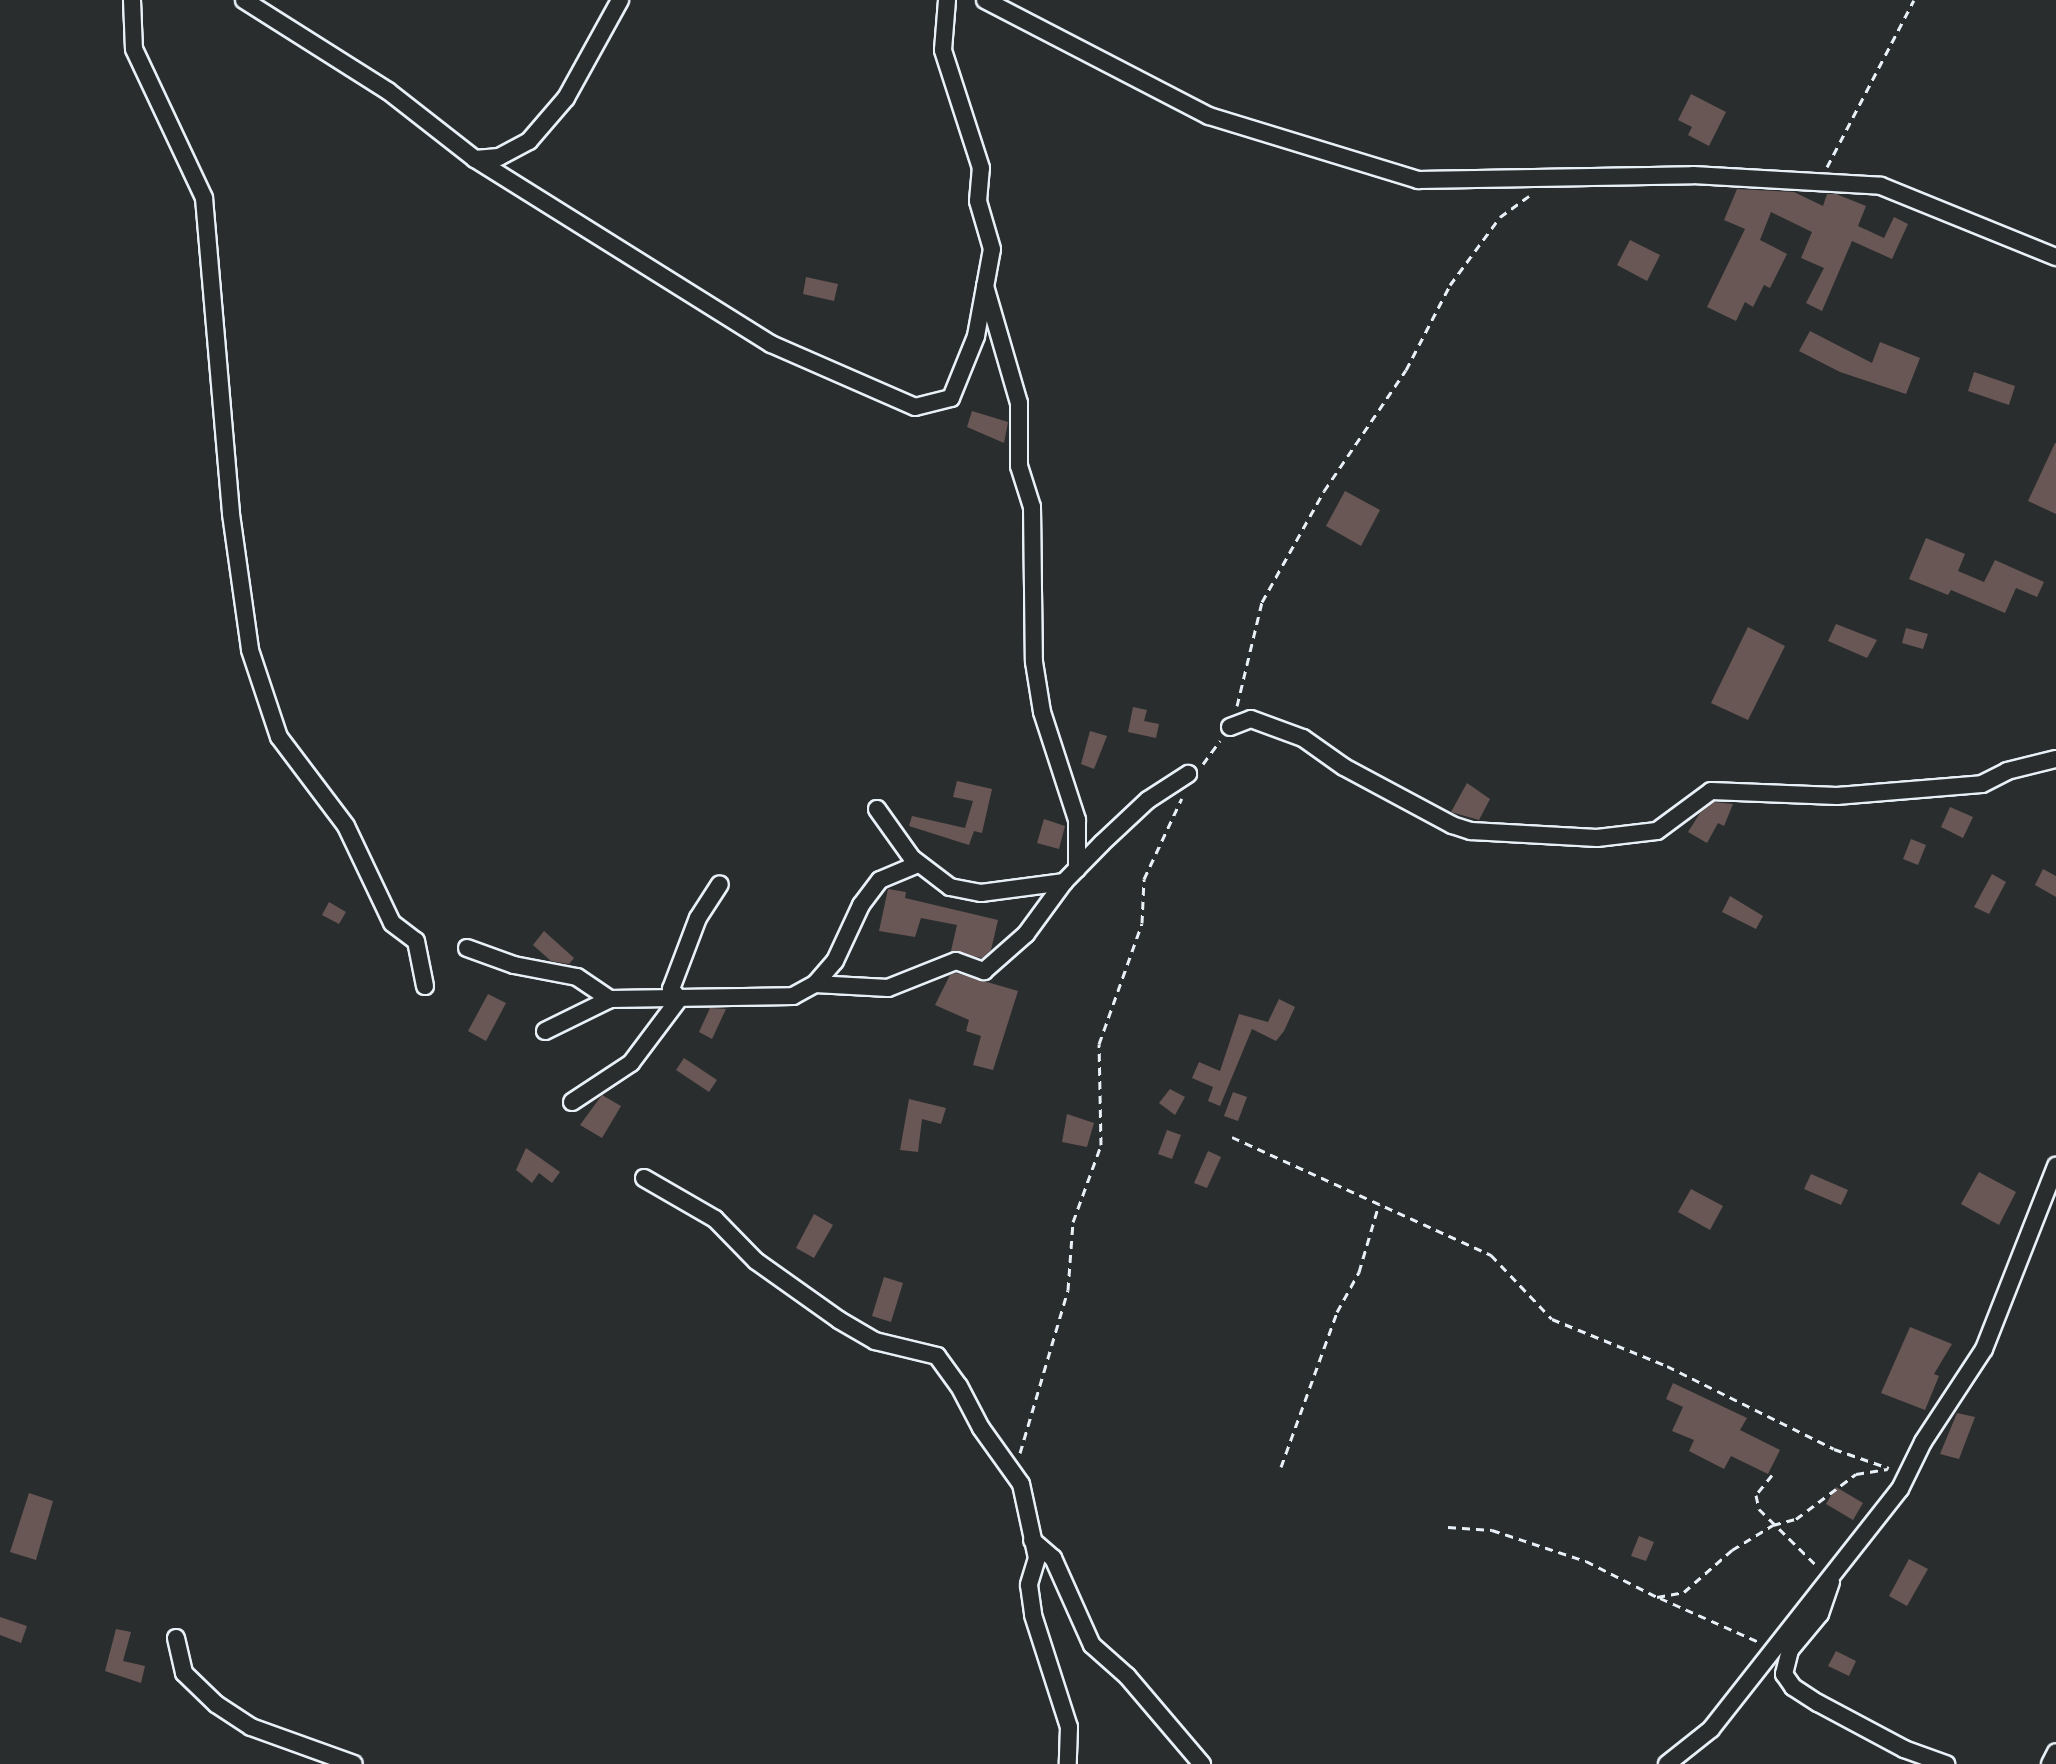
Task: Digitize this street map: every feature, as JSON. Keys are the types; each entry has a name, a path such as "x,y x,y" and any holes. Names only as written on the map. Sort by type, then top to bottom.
{"street":[{"path":"132,0 134,49 204,198 231,514 250,650 279,737 346,826 392,923 416,941 425,986"},
{"path":"244,0 388,91 475,159 747,331 915,407 951,398 976,336 992,249 978,201 981,168 943,50 947,0"},
{"path":"475,159 499,157 529,141 566,98 620,0"},
{"path":"985,0 1209,116 1418,180 1693,175 1881,186 2056,257"},
{"path":"985,286 1019,403 1019,466 1032,507 1034,662 1042,712 1077,820 1077,869"},
{"path":"1230,727 1251,719 1303,738 1344,767 1460,828 1597,838 1657,831 1711,791 1837,796 1982,784 2007,771 2056,759"},
{"path":"815,984 888,988 956,961 984,971 1026,934 1064,882 1148,800 1188,774"},
{"path":"877,809 918,864 950,887 981,893 1064,882"},
{"path":"545,1031 610,999 793,996 815,984 835,961 861,905 880,880 918,864"},
{"path":"679,999 671,989 698,918 720,884"},
{"path":"467,948 514,965 577,977 610,999"},
{"path":"572,1102 631,1063 679,999"},
{"path":"1667,1764 1711,1729 1781,1642 1909,1471 1984,1349 2056,1166"},
{"path":"644,1178 715,1219 756,1261 839,1320 875,1341 937,1356 1021,1484 1037,1558 1029,1585 1033,1615 1069,1727 1068,1764"},
{"path":"1032,1540 1053,1558 1092,1645 1127,1676 1202,1764"},
{"path":"1831,1574 1820,1614 1790,1650 1784,1674 1793,1687 1818,1703 1904,1749 1946,1764"},
{"path":"176,1638 184,1673 216,1704 260,1732 354,1764"},
{"path":"2050,1764 2056,1752"}],"path":[{"path":"1823,182 1830,157 1914,0"},
{"path":"1011,1466 1019,1456 1056,1333 1068,1290 1073,1222 1101,1145 1099,1044 1142,923 1144,879 1172,829 1188,774 1199,770 1230,727 1247,679 1262,602 1324,491 1406,370 1450,285 1500,217 1555,177"},
{"path":"1232,1137 1491,1255 1552,1319 1667,1366 1834,1449 1909,1471"},
{"path":"1281,1467 1337,1312 1359,1272 1379,1204"},
{"path":"1657,1597 1684,1592 1732,1550 1773,1525 1796,1519 1856,1474 1892,1468"},
{"path":"1772,1475 1756,1495 1759,1509 1773,1525 1831,1574"},
{"path":"1448,1527 1492,1530 1586,1561 1747,1638 1774,1647 1781,1642"}],"building":[{"path":"1691,94 1726,112 1709,146 1688,135 1692,127 1678,120"},
{"path":"1737,189 1794,192 1823,206 1827,194 1836,194 1866,206 1858,226 1884,238 1894,217 1908,224 1892,259 1852,241 1822,311 1806,303 1824,268 1801,258 1812,232 1771,212 1760,240 1787,254 1770,288 1764,285 1753,307 1745,302 1736,321 1707,307 1745,229 1724,220"},
{"path":"1630,240 1660,255 1647,281 1617,265"},
{"path":"806,277 838,284 834,301 803,294"},
{"path":"1810,331 1872,363 1880,342 1920,358 1906,394 1840,372 1799,351"},
{"path":"1974,372 2015,386 2009,405 1968,391"},
{"path":"972,411 1008,422 1004,443 967,427"},
{"path":"2056,443 2056,514 2028,501"},
{"path":"1345,491 1380,510 1361,546 1326,526"},
{"path":"1926,538 1965,554 1958,571 1984,582 1995,560 2044,582 2037,597 2016,588 2005,613 1951,590 1948,595 1909,579"},
{"path":"1836,624 1877,640 1867,658 1828,641"},
{"path":"1748,627 1785,646 1748,720 1711,703"},
{"path":"1906,628 1928,634 1923,649 1902,643"},
{"path":"1133,707 1147,710 1144,721 1159,724 1156,738 1128,732"},
{"path":"1090,731 1107,736 1094,769 1081,764"},
{"path":"957,781 992,789 982,833 974,831 969,845 909,826 912,816 965,828 973,801 953,797"},
{"path":"1467,783 1490,799 1479,820 1451,812"},
{"path":"1714,802 1733,804 1724,826 1718,823 1707,843 1688,832 1700,813"},
{"path":"1950,807 1973,817 1963,838 1941,827"},
{"path":"1044,819 1065,826 1059,849 1037,843"},
{"path":"1911,839 1926,845 1918,865 1903,859"},
{"path":"2043,869 2056,876 2056,897 2035,885"},
{"path":"1992,874 2006,882 1989,914 1974,907"},
{"path":"888,889 906,892 905,898 998,920 991,950 982,958 951,951 957,925 921,918 915,937 879,931"},
{"path":"1730,896 1763,916 1756,929 1722,912"},
{"path":"329,902 346,912 339,924 322,915"},
{"path":"544,931 574,958 569,964 551,961 533,945"},
{"path":"956,973 1018,991 993,1070 973,1065 981,1036 966,1031 969,1020 935,1005 950,975"},
{"path":"488,994 506,1003 486,1041 468,1031"},
{"path":"1279,999 1295,1007 1284,1031 1276,1041 1252,1029 1220,1106 1208,1101 1213,1087 1192,1078 1199,1062 1220,1071 1239,1014 1268,1022"},
{"path":"710,1008 726,1009 712,1039 699,1032"},
{"path":"684,1058 717,1080 709,1092 676,1070"},
{"path":"1170,1089 1185,1097 1175,1115 1159,1103"},
{"path":"1233,1092 1247,1097 1238,1121 1224,1116"},
{"path":"602,1095 621,1106 602,1138 580,1125"},
{"path":"909,1099 946,1108 941,1124 922,1119 918,1152 900,1150"},
{"path":"1067,1114 1094,1123 1087,1147 1062,1142"},
{"path":"1167,1130 1181,1135 1172,1159 1158,1154"},
{"path":"526,1148 560,1172 552,1183 539,1173 532,1183 516,1170"},
{"path":"1208,1151 1221,1157 1207,1188 1194,1183"},
{"path":"1979,1172 2016,1192 1999,1225 1961,1204"},
{"path":"1811,1174 1848,1190 1841,1205 1804,1189"},
{"path":"1691,1189 1723,1206 1710,1230 1678,1212"},
{"path":"814,1214 833,1225 814,1258 796,1248"},
{"path":"884,1277 903,1283 891,1322 872,1316"},
{"path":"1910,1327 1952,1344 1934,1374 1939,1376 1925,1410 1881,1393"},
{"path":"1673,1383 1747,1418 1740,1430 1780,1450 1768,1474 1731,1456 1724,1469 1689,1451 1694,1440 1672,1431 1683,1407 1666,1399"},
{"path":"1957,1413 1975,1417 1959,1459 1940,1454"},
{"path":"1836,1487 1863,1503 1853,1520 1826,1504"},
{"path":"29,1493 53,1501 36,1560 10,1552"},
{"path":"1639,1536 1654,1542 1646,1561 1631,1556"},
{"path":"1909,1559 1928,1569 1907,1606 1889,1596"},
{"path":"0,1617 27,1626 21,1643 0,1635"},
{"path":"116,1629 131,1632 123,1661 145,1666 141,1683 105,1671"},
{"path":"1836,1651 1856,1661 1849,1676 1828,1666"}]}
